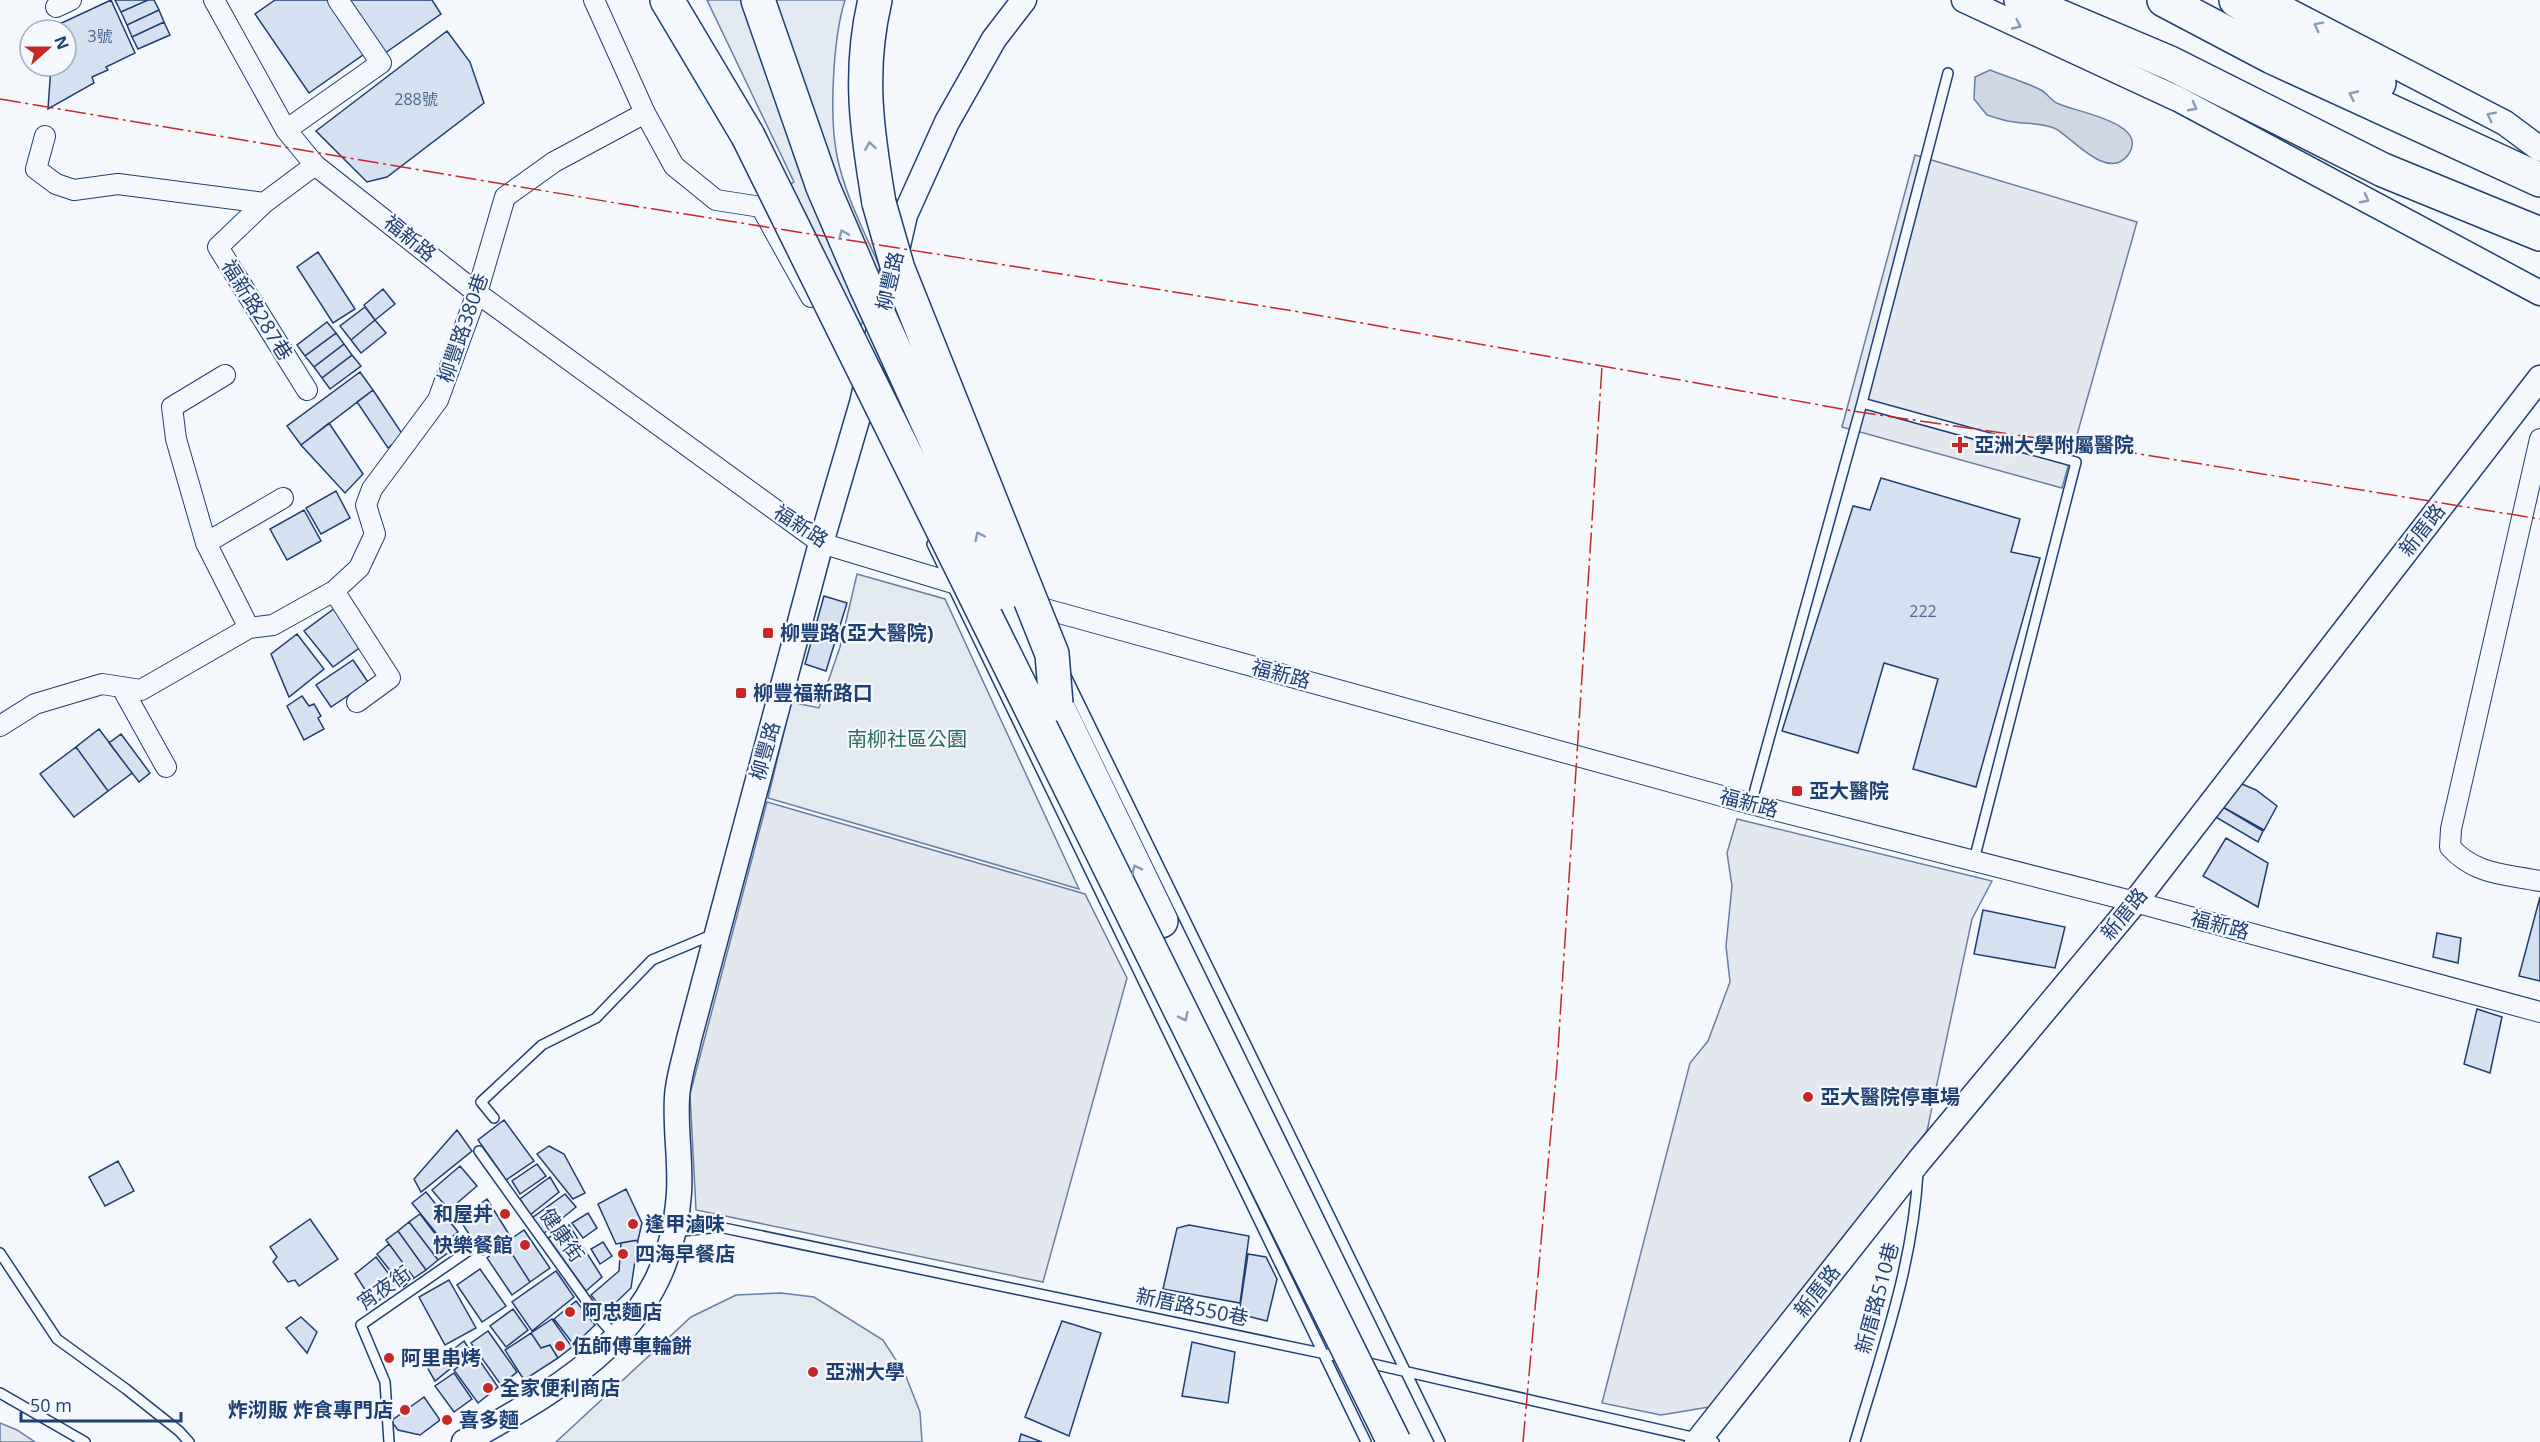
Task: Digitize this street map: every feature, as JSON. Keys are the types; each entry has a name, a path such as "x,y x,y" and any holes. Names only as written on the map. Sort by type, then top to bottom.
{"highway":[{"path":"667,0 748,136"},
{"path":"686,0 748,136 1394,1442"},
{"path":"758,0 823,187 866,287 1056,704 1415,1442"},
{"path":"779,0 798,110"},
{"path":"875,0 864,66 868,134 879,203 898,269 1052,654 1056,704"},
{"path":"2021,0 2170,63 2383,170 2540,233"},
{"path":"2066,0 2378,159 2540,233"},
{"path":"2164,0 2272,57 2540,180"},
{"path":"2236,0 2347,67 2515,149 2540,172"}],"street":[{"name":"福新路","path":"214,0 286,130 315,165 477,293 821,543 950,583 1751,804 2135,902 2540,1012"},
{"path":"286,130 381,63 338,0"},
{"path":"594,0 645,113 674,166 716,200 761,207 866,400"},
{"name":"柳豐路","path":"464,1442 543,1398 618,1338 648,1299 674,1232 679,1192 677,1095 714,934 821,543 866,400 906,215 947,122 994,39 1024,0"},
{"path":"1964,0 2180,100 2540,293"},
{"path":"2268,0 2505,123 2540,149"},
{"name":"柳豐路380巷","path":"0,726 35,704 102,684 141,690 249,628 273,625 334,591 359,568 375,534 366,505 372,489 438,400 477,293 505,196 554,162 645,113"},
{"path":"45,136 36,169 56,184 74,190 118,184 264,203"},
{"name":"福新路287巷","path":"307,390 218,247 264,203 315,165"},
{"path":"225,375 172,407 176,439 206,543 249,628"},
{"name":"新厝路","path":"1704,1441 1918,1161 2135,902 2540,378"},
{"path":"2540,439 2451,829 2450,848 2463,862 2485,870 2540,880"},
{"path":"206,543 283,498"},
{"path":"334,591 390,678 357,702"},
{"path":"122,688 166,766"}],"lane":[{"path":"1751,804 1862,403 1948,73"},
{"path":"893,269 1031,605 1440,1442"},
{"path":"1862,403 2076,462 1974,860"},
{"path":"926,531 1365,1442"},
{"path":"494,1118 481,1102 527,1057 542,1046 596,1018 652,960 714,934"},
{"name":"健康街","path":"479,1151 597,1317 618,1338"},
{"name":"新厝路510巷","path":"1856,1442 1905,1276 1916,1208 1918,1161"},
{"name":"新厝路550巷","path":"674,1232 719,1227 1407,1372 1704,1441"},
{"name":"宵夜街","path":"389,1442 385,1382 361,1325 468,1251"},
{"path":"0,1253 57,1339 180,1431 189,1442"},
{"path":"0,1393 85,1442"}],"green space":[{"path":"707,0 845,0 835,56 833,121 837,156 856,215 882,272 849,356 767,199 794,182"},
{"name":"南柳社區公園","path":"857,574 945,599 1079,889 768,798 791,702 819,708 840,647"},
{"path":"781,1293 814,1297 883,1340 905,1374 920,1412 922,1442 556,1442 691,1317 736,1295"}],"shaded area":[{"path":"1990,70 2029,84 2057,103 2108,120 2121,127 2129,135 2132,144 2128,155 2119,162 2110,163 2099,160 2054,128 2007,121 1987,115 1974,99 1975,77"},
{"path":"1915,155 2137,222 2062,488 1842,427"},
{"path":"767,802 1085,894 1127,978 1043,1282 696,1210 690,1094"},
{"name":"亞大醫院停車場","path":"1737,819 1992,881 1972,919 1927,1131 1709,1407 1661,1415 1602,1403 1690,1063 1708,1041 1730,982 1726,946 1732,886 1727,853"},
{"path":"0,1423 17,1430 35,1442 0,1442"}],"building":[{"path":"111,0 135,53 106,67 108,70 92,77 94,83 48,109 50,78 78,78 78,18 72,18"},
{"path":"115,0 148,0 121,12"},
{"path":"148,0 154,0 159,10 127,25 121,12"},
{"path":"275,0 330,0 367,52 309,93 255,14"},
{"path":"349,0 432,0 441,14 385,53"},
{"path":"159,10 164,22 132,37 127,25"},
{"path":"164,22 170,35 138,49 132,37"},
{"path":"447,31 470,62 484,103 387,177 367,182 316,131"},
{"path":"318,252 355,309 333,323 297,267"},
{"path":"383,289 395,304 375,320 364,305"},
{"path":"365,307 375,320 351,340 340,326"},
{"path":"375,320 386,333 361,353 351,340"},
{"path":"327,322 336,333 305,356 297,345"},
{"path":"336,333 344,344 314,367 305,356"},
{"path":"344,344 352,355 322,378 314,367"},
{"path":"352,355 361,366 330,389 322,378"},
{"path":"360,372 373,390 301,445 287,426"},
{"path":"373,390 403,435 388,448 357,402"},
{"path":"329,423 363,474 345,493 301,445"},
{"name":"亞洲大學附屬醫院","path":"1881,478 2020,519 2011,552 2040,558 1976,787 1913,769 1938,679 1884,663 1858,753 1782,731 1853,506 1870,510"},
{"path":"336,491 350,518 321,534 306,508"},
{"path":"304,510 321,541 287,560 270,529"},
{"path":"824,596 847,603 826,671 805,664"},
{"path":"335,608 362,646 333,667 304,631"},
{"path":"297,634 324,669 289,697 271,654"},
{"path":"353,660 368,682 331,707 316,685"},
{"path":"302,696 309,706 314,704 321,716 318,718 324,729 304,740 287,706"},
{"path":"99,729 132,773 108,791 76,747"},
{"path":"121,734 150,773 139,782 109,743"},
{"path":"76,747 108,791 74,817 40,774"},
{"path":"2237,782 2256,790 2277,806 2264,830 2221,806"},
{"path":"2221,806 2263,831 2258,842 2214,816"},
{"path":"2226,838 2268,863 2258,907 2203,876"},
{"path":"2540,897 2540,981 2519,976"},
{"path":"1983,910 2065,927 2055,968 1974,954"},
{"path":"2437,933 2461,938 2458,963 2433,957"},
{"path":"2477,1009 2502,1017 2490,1073 2464,1064"},
{"path":"504,1120 534,1161 506,1180 478,1140"},
{"path":"457,1130 472,1151 421,1192 414,1179"},
{"path":"549,1146 564,1154 585,1193 573,1199 537,1154"},
{"path":"118,1161 134,1191 105,1206 89,1177"},
{"path":"537,1164 546,1176 520,1194 512,1181"},
{"path":"460,1166 477,1186 449,1210 432,1190"},
{"path":"550,1177 559,1192 530,1215 520,1199"},
{"path":"626,1189 642,1223 638,1240 616,1244 598,1204"},
{"path":"426,1192 458,1232 444,1243 412,1203"},
{"path":"565,1194 576,1207 543,1234 532,1218"},
{"path":"487,1199 510,1236 483,1255 459,1219"},
{"path":"588,1213 597,1228 583,1238 572,1223"},
{"path":"420,1214 449,1252 438,1260 409,1222"},
{"path":"310,1219 338,1259 299,1286 295,1280 288,1282 273,1262 277,1257 270,1247"},
{"path":"409,1222 438,1260 426,1270 398,1231"},
{"path":"569,1225 602,1277 586,1291 548,1238"},
{"path":"1189,1225 1249,1236 1240,1303 1163,1289 1177,1228"},
{"path":"524,1230 550,1268 530,1282 505,1243"},
{"path":"398,1231 426,1270 414,1278 386,1240"},
{"path":"638,1240 631,1288 605,1313 591,1295 619,1271 621,1243"},
{"path":"603,1242 612,1256 600,1264 591,1249"},
{"path":"505,1243 530,1282 512,1295 487,1258"},
{"path":"389,1244 414,1278 403,1287 377,1254"},
{"path":"1248,1254 1266,1257 1277,1279 1267,1321 1239,1314"},
{"path":"376,1257 398,1286 374,1304 355,1274"},
{"path":"480,1269 506,1306 482,1322 457,1285"},
{"path":"556,1271 574,1297 532,1331 512,1302"},
{"path":"449,1280 476,1328 445,1345 419,1297"},
{"path":"576,1301 595,1325 574,1345 554,1319"},
{"path":"513,1309 528,1330 506,1347 490,1326"},
{"path":"301,1317 317,1332 307,1353 286,1328"},
{"path":"552,1319 572,1347 558,1358 550,1345 541,1348 531,1333"},
{"path":"1062,1321 1101,1333 1069,1436 1025,1417"},
{"path":"488,1331 517,1372 501,1385 471,1343"},
{"path":"531,1333 541,1348 550,1345 558,1358 524,1380 505,1350"},
{"path":"464,1341 471,1352 435,1381 428,1369"},
{"path":"1192,1342 1235,1352 1228,1403 1182,1396"},
{"path":"475,1354 498,1387 478,1403 454,1370"},
{"path":"454,1373 472,1399 454,1412 435,1386"},
{"path":"424,1397 440,1420 420,1435 398,1430 391,1421"},
{"path":"1021,1434 1042,1442 1019,1442"}],"power":[{"path":"0,99 622,204 1300,312 1859,412 2072,443 2540,519"},
{"path":"1523,1442 1557,1065 1602,366"}],"place":[{"name":"亞洲大學附屬醫院","path":"1960,445"},
{"name":"柳豐路(亞大醫院)","path":"768,633"},
{"name":"柳豐福新路口","path":"741,693"},
{"name":"亞大醫院","path":"1797,791"},
{"name":"亞大醫院停車場","path":"1808,1097"},
{"name":"和屋丼","path":"505,1214"},
{"name":"逢甲滷味","path":"633,1224"},
{"name":"快樂餐館","path":"525,1245"},
{"name":"四海早餐店","path":"623,1254"},
{"name":"阿忠麵店","path":"570,1312"},
{"name":"伍師傅車輪餅","path":"560,1346"},
{"name":"阿里串烤","path":"389,1358"},
{"name":"亞洲大學","path":"813,1372"},
{"name":"全家便利商店","path":"488,1388"},
{"name":"炸沏販 炸食專門店","path":"405,1410"},
{"name":"喜多麵","path":"447,1420"}]}
